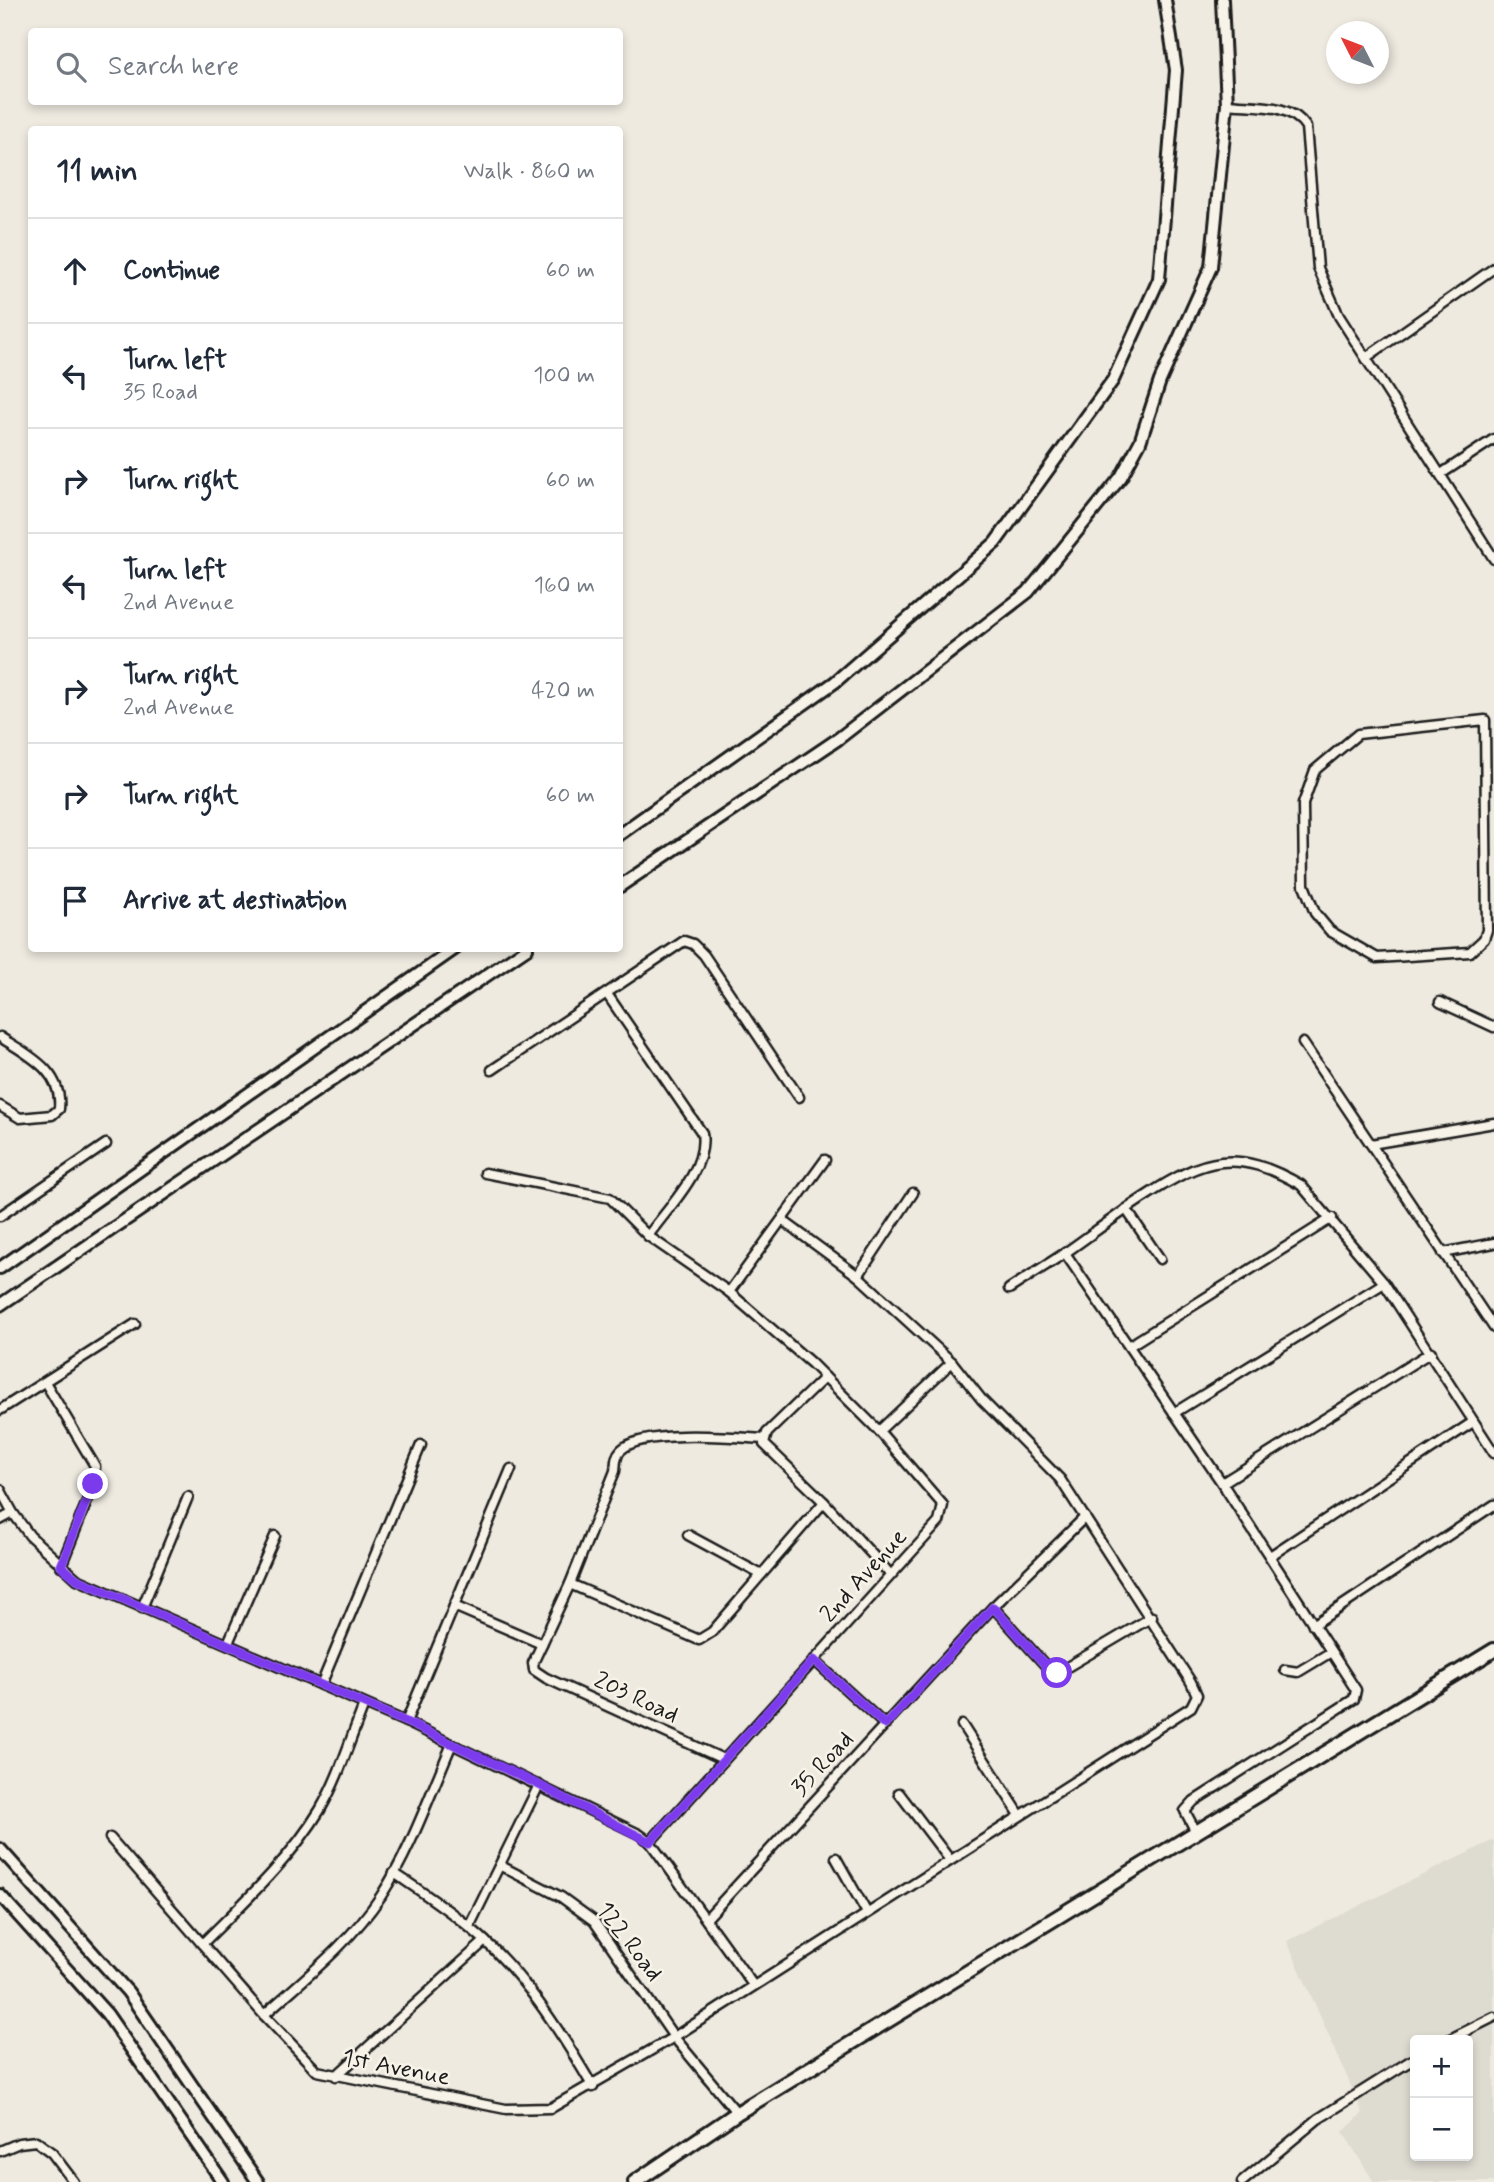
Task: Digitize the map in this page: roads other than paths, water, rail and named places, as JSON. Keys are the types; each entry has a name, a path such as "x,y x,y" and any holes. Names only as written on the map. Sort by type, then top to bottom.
{"main road":[{"path":"635,2182 737,2113 1494,1650"}],"street":[{"path":"623,832 835,682 995,543 1113,380 1158,279 1176,70 1164,0"},
{"path":"623,884 838,739 1028,592 1121,477 1140,442 1160,381 1211,267 1227,104 1222,0"},
{"path":"1227,104 1288,110 1299,116 1306,127 1318,268 1339,316 1494,559"},
{"path":"1367,357 1494,268"},
{"path":"1441,474 1494,439"},
{"path":"1485,720 1489,787 1487,930 1477,947 1470,952 1453,955 1377,958 1330,931 1315,913 1304,884 1303,804 1315,770 1358,734 1485,720"},
{"path":"492,1070 684,941 693,944 799,1097"},
{"path":"0,1268 450,952"},
{"path":"0,1306 521,952"},
{"path":"607,994 702,1133 704,1144 699,1163 648,1236"},
{"path":"1440,1002 1494,1027"},
{"path":"0,1037 41,1063 60,1095 59,1109 52,1115 20,1118 0,1106"},
{"path":"1303,1043 1494,1328"},
{"path":"1371,1144 1494,1124"},
{"path":"0,1216 106,1144"},
{"path":"729,1292 825,1160"},
{"path":"1009,1289 1126,1209 1198,1166 1238,1162 1283,1175 1301,1185 1332,1218 1384,1283 1494,1453"},
{"path":"485,1173 599,1194 619,1206 648,1236 729,1292 825,1377 879,1431 952,1362"},
{"path":"858,1276 913,1193"},
{"path":"1126,1209 1160,1259"},
{"path":"1129,1346 1332,1218"},
{"path":"782,1220 858,1276 952,1362 982,1400 1060,1479 1152,1617 1057,1673 1046,1666 993,1607"},
{"path":"1443,1253 1494,1242"},
{"path":"1065,1253 1222,1483 1356,1690 1354,1699 1194,1801 1185,1811 1196,1832"},
{"path":"1174,1413 1384,1283"},
{"path":"0,1410 135,1324"},
{"path":"1222,1483 1431,1352"},
{"path":"454,1606 542,1644 570,1584 615,1471 616,1456 622,1448 637,1441 676,1437 763,1439 825,1377"},
{"path":"45,1382 95,1466 93,1484 61,1566"},
{"path":"1270,1556 1473,1422"},
{"name":"2nd Avenue","path":"650,1842 939,1522 943,1505 879,1431"},
{"path":"763,1439 768,1448 824,1502 890,1574"},
{"path":"321,1685 421,1445"},
{"path":"406,1722 511,1469"},
{"path":"0,1489 13,1513 61,1566 97,1589 228,1643 406,1722 539,1785 650,1842 753,1985"},
{"path":"142,1608 188,1497"},
{"path":"570,1584 699,1640 712,1632 824,1502"},
{"path":"1313,1625 1494,1505"},
{"path":"0,1520 13,1513"},
{"name":"35 Road","path":"707,1918 993,1607 1085,1517"},
{"path":"688,1535 760,1574"},
{"path":"228,1643 275,1536"},
{"name":"1st Avenue","path":"110,1838 264,2015 317,2071 506,2109 551,2108 593,2087 674,2037 1195,1702 1195,1690 1152,1617"},
{"name":"203 Road","path":"542,1644 533,1663 534,1670 723,1759"},
{"path":"1285,1670 1298,1672 1331,1652"},
{"path":"814,1660 885,1725"},
{"path":"202,1944 261,1885 308,1828 322,1807 364,1705"},
{"path":"962,1725 1020,1815"},
{"path":"264,2015 342,1944 381,1896 452,1744"},
{"path":"469,1927 539,1785"},
{"path":"900,1793 950,1860"},
{"path":"0,1849 128,1992 258,2182"},
{"path":"836,1858 867,1913"},
{"name":"122 Road","path":"501,1866 561,1897 594,1921 674,2037 737,2113"},
{"path":"394,1873 485,1941 530,1990 593,2087"},
{"path":"0,1895 107,2014 223,2182"},
{"path":"336,2076 485,1941"},
{"path":"1458,2035 1494,2017"},
{"path":"1242,2182 1318,2119 1410,2061"},
{"path":"0,2151 19,2143 36,2141 52,2154 74,2182"}]}
